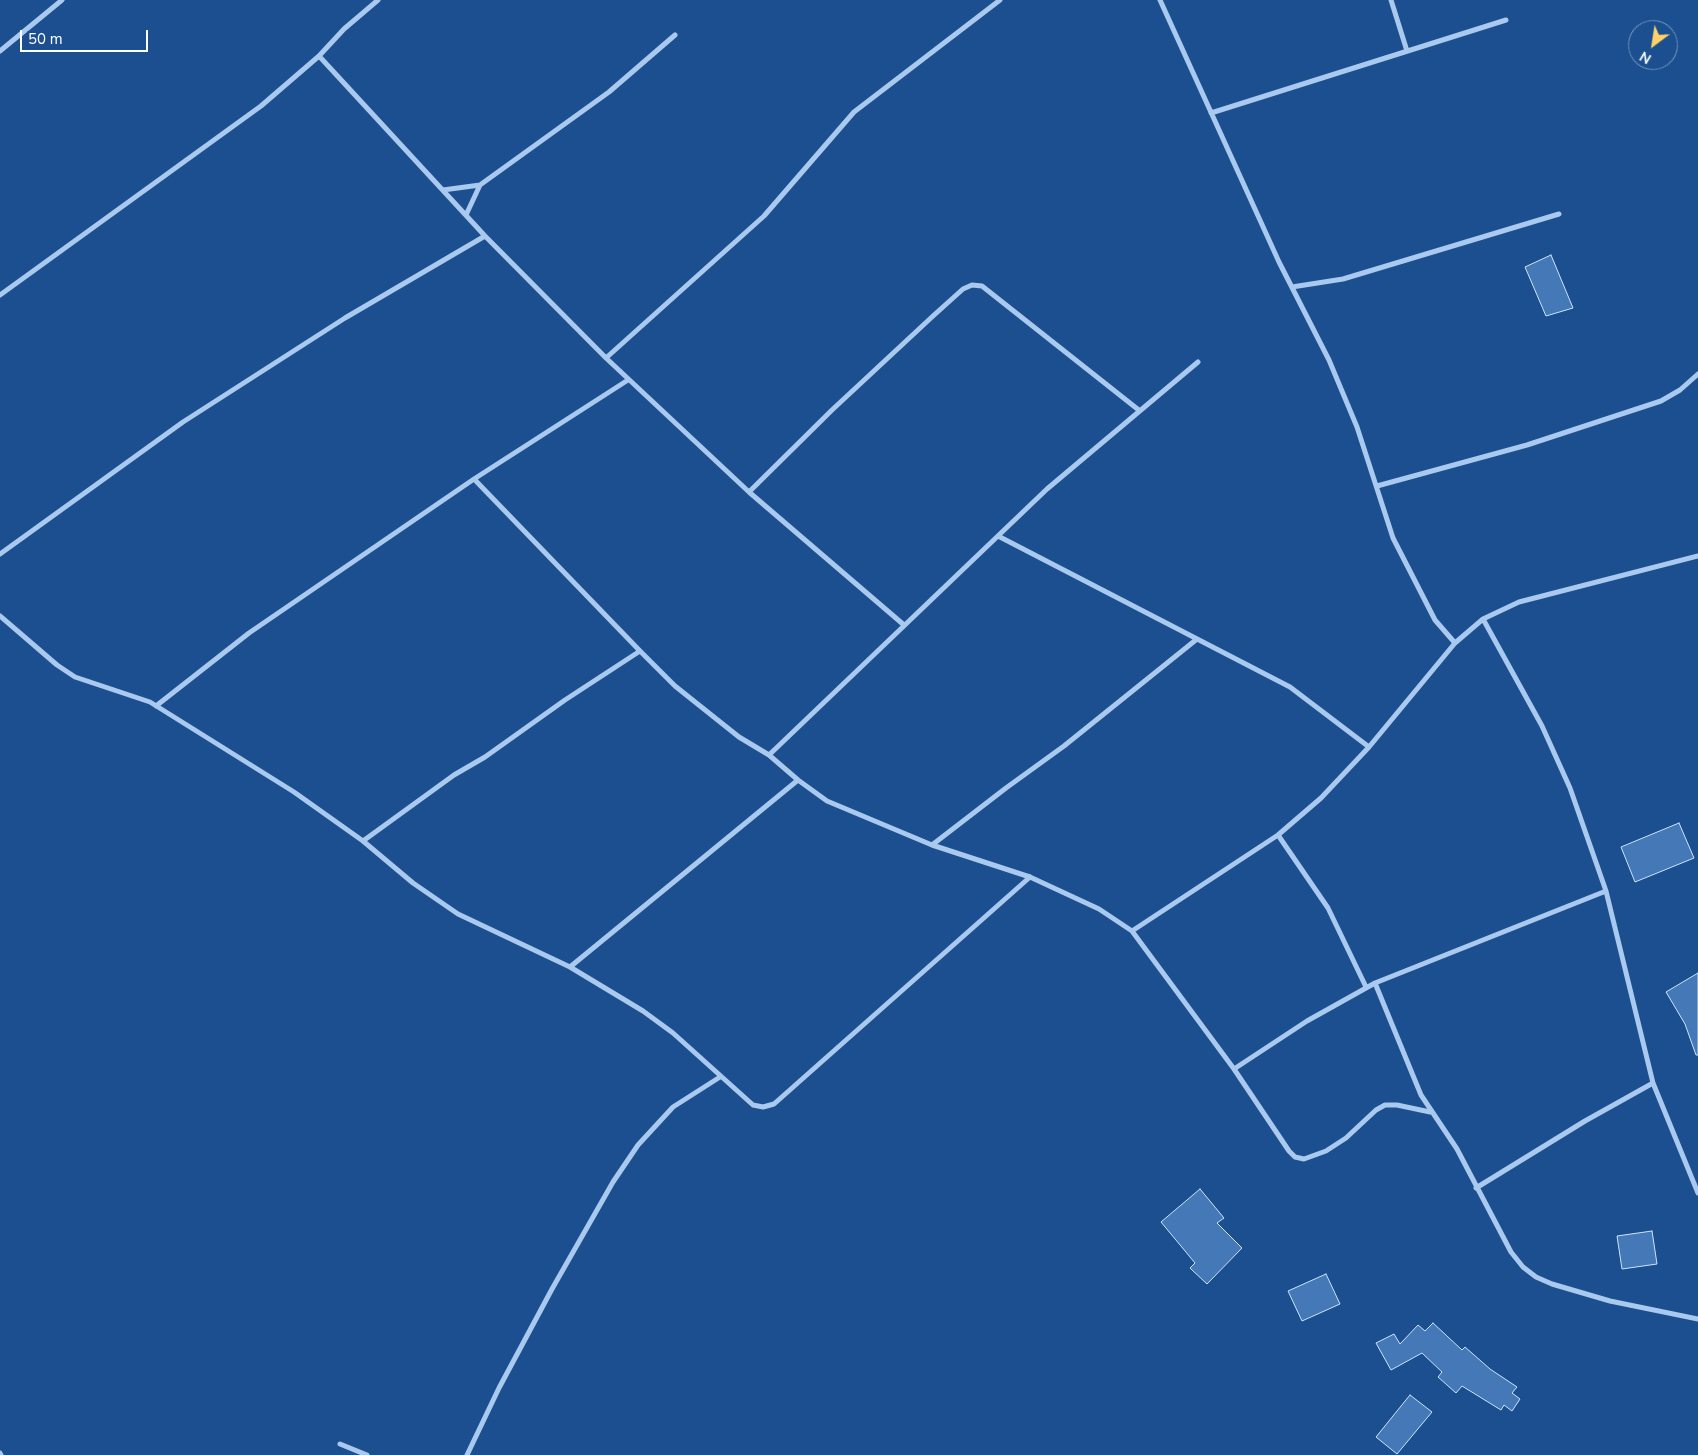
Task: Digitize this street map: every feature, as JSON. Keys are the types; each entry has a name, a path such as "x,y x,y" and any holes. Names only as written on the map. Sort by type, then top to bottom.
{"street":[{"path":"0,51 62,0"},
{"path":"0,295 261,106 319,56 344,29 378,0"},
{"path":"606,358 764,216 854,112 1000,0"},
{"path":"1160,0 1358,427 1394,538 1435,620 1455,643"},
{"path":"1391,0 1407,51"},
{"path":"1211,113 1506,20"},
{"path":"442,190 480,185 609,92 675,35"},
{"path":"319,56 485,236 628,380 749,492 904,625"},
{"path":"466,215 480,185"},
{"path":"1292,287 1343,278 1559,214"},
{"path":"0,554 192,417 345,318 485,236"},
{"path":"749,492 832,410 933,316 963,289 972,285 982,286 1140,411"},
{"path":"769,755 1047,489 1198,362"},
{"path":"1378,486 1527,445 1661,401 1680,390 1698,374"},
{"path":"156,706 249,633 474,479 628,380"},
{"path":"474,479 675,686 739,737 769,755 798,780 827,801 932,845 1030,877 1099,909 1132,931 1234,1069 1288,1151 1295,1157 1304,1159 1326,1151 1346,1138 1376,1110 1385,1105 1430,1112"},
{"path":"998,536 1290,687 1369,747"},
{"path":"1132,931 1278,834 1321,798 1369,747 1455,643 1483,619 1519,602 1698,556"},
{"path":"0,616 57,665 74,677 137,696 294,792 363,841 414,883 458,914 570,967 643,1011 666,1028 752,1105 763,1107 774,1104 1030,877"},
{"path":"1483,619 1542,726 1566,779 1606,891 1653,1083 1698,1194"},
{"path":"932,845 1064,746 1197,639"},
{"path":"363,841 454,774 485,757 565,700 640,651"},
{"path":"570,967 798,780"},
{"path":"1278,834 1328,908 1366,987"},
{"path":"1234,1069 1307,1021 1366,987 1606,891"},
{"path":"1375,983 1412,1077 1430,1112 1457,1149 1511,1252 1522,1267 1536,1277 1610,1301 1698,1319"},
{"path":"467,1455 499,1388 552,1289 613,1182 638,1145 673,1107 720,1077"},
{"path":"1476,1188 1585,1120 1653,1083"},
{"path":"340,1444 367,1455"}],"building":[{"path":"1551,255 1573,308 1546,316 1525,267"},
{"path":"1679,823 1694,858 1635,882 1621,847"},
{"path":"1698,973 1698,1055 1696,1055 1685,1024 1666,992"},
{"path":"1200,1189 1224,1218 1217,1223 1242,1248 1207,1284 1190,1268 1195,1263 1161,1222"},
{"path":"1652,1231 1657,1264 1622,1269 1617,1236"},
{"path":"1326,1274 1340,1304 1302,1321 1288,1291"},
{"path":"1433,1323 1462,1350 1465,1347 1490,1369 1517,1387 1512,1393 1520,1399 1512,1411 1504,1405 1501,1410 1462,1386 1456,1393 1438,1377 1442,1372 1422,1353 1391,1370 1376,1343 1394,1334 1400,1344 1418,1325 1425,1331"},
{"path":"1410,1395 1432,1412 1397,1454 1376,1437"}]}
